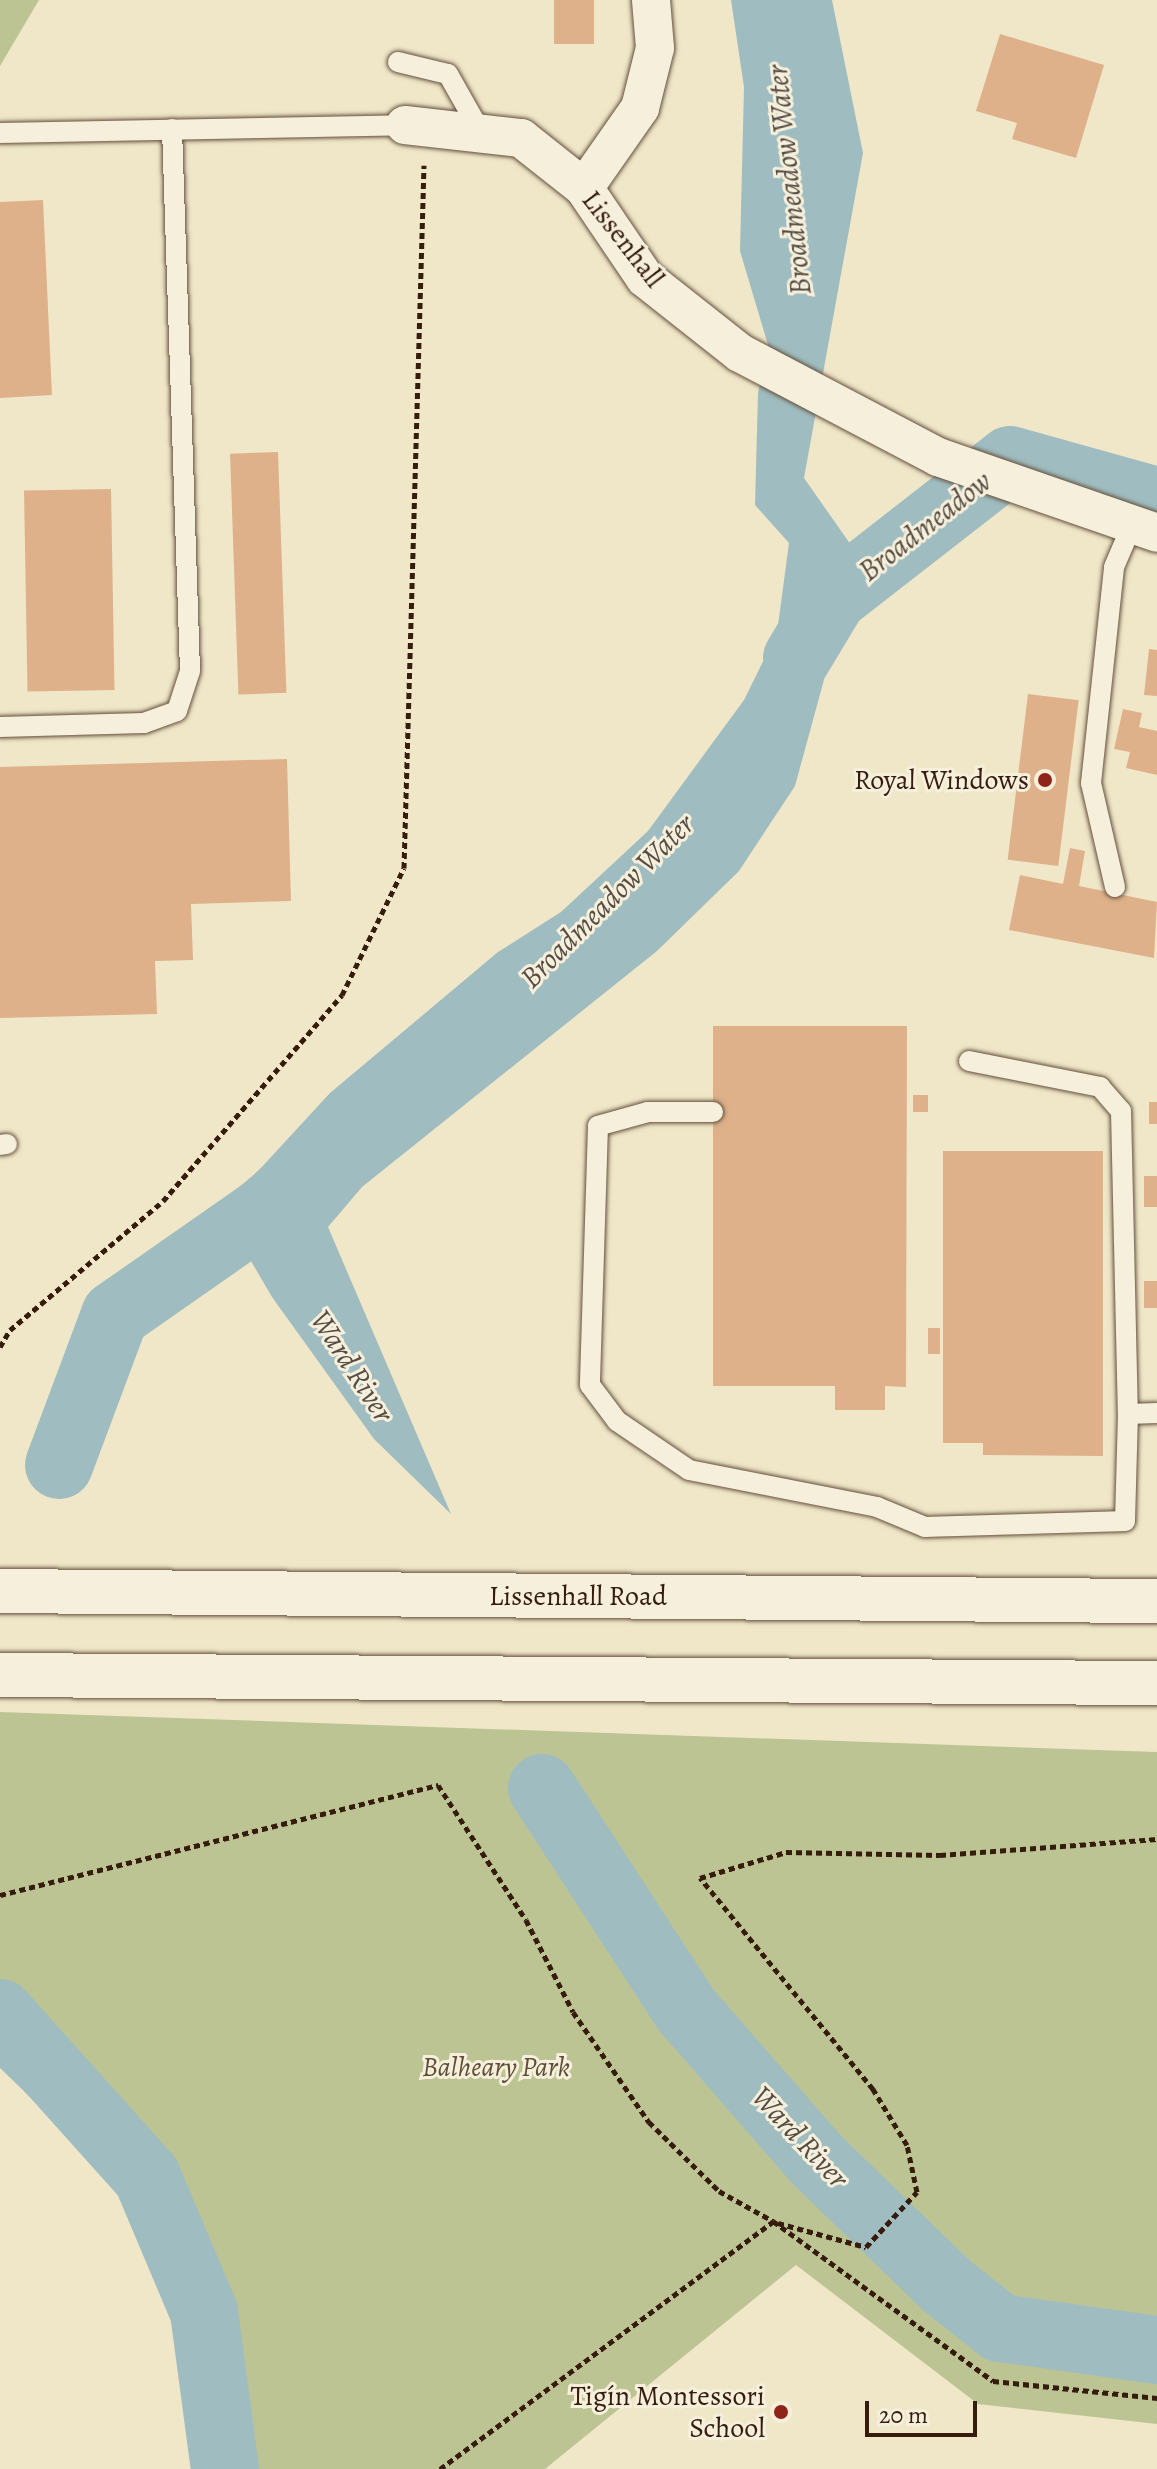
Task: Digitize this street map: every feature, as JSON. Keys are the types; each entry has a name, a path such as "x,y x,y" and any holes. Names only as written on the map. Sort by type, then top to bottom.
{"main road":[{"name":"Lissenhall Road","path":"0,1591 1157,1601"},
{"path":"0,1675 1157,1683"}],"street":[{"path":"584,188 640,108 655,48 651,0"},
{"name":"Lissenhall","path":"417,126 521,138 584,188 645,278 740,353 938,457 1012,487 1145,529"}],"lane":[{"path":"398,62 448,74 482,134"},
{"path":"0,133 417,126"},
{"path":"0,727 144,723 177,711 190,671 172,129"},
{"path":"1115,887 1091,783 1114,567 1145,529"},
{"path":"713,1112 648,1112 598,1126 590,1385 617,1421 689,1470 877,1507 925,1527 1125,1521 1128,1414 1121,1111 1100,1087 969,1061"},
{"path":"1128,1414 1157,1413"}],"path":[{"path":"0,1347 10,1330 163,1201 342,995 404,868 421,183 417,126"},
{"path":"1,1895 438,1785 526,1920 573,2012 649,2122 719,2191 773,2221 993,2381 1157,2398"},
{"path":"773,2221 866,2247 917,2192 907,2145 873,2089 700,1878 786,1852 940,1855 1157,1839"},
{"path":"440,2469 773,2221"}],"green space":[{"path":"0,0 39,0 0,66"},
{"name":"Balheary Park","path":"0,1712 1157,1752 1157,2424 978,2404 796,2265 545,2469 243,2469 205,2252 143,2130 0,1987"}],"water":[{"path":"731,0 832,0 863,153 804,478 858,555 795,786 739,871 657,951 362,1187 328,1227 451,1514 374,1439 272,1297 251,1261 238,1193 330,1093 498,952 561,912 648,831 744,700 777,633 789,543 755,505 758,393 768,345 740,251 744,87"},
{"path":"0,1987 143,2130 184,2211 145,2224 121,2185 0,2068"}],"building":[{"path":"554,0 594,0 594,44 554,44"},
{"path":"1000,34 1104,65 1076,158 1012,139 1017,123 976,111"},
{"path":"43,200 52,395 0,398 0,202"},
{"path":"278,452 286,693 238,695 230,454"},
{"path":"111,489 115,690 28,691 24,491"},
{"path":"1149,649 1157,650 1157,696 1144,695"},
{"name":"Royal Windows","path":"1028,694 1079,700 1058,866 1008,860"},
{"path":"1123,709 1142,713 1139,727 1157,731 1157,775 1126,768 1130,752 1114,749"},
{"path":"287,759 291,901 191,904 193,960 155,961 157,1014 0,1018 0,767"},
{"path":"1070,848 1085,851 1079,886 1157,902 1154,958 1009,930 1020,875 1063,884"},
{"path":"713,1026 907,1026 906,1387 885,1386 885,1410 835,1410 835,1386 713,1386"},
{"path":"913,1095 928,1095 928,1112 913,1112"},
{"path":"1149,1102 1157,1102 1157,1124 1149,1124"},
{"path":"943,1151 1103,1151 1103,1456 983,1455 983,1443 943,1443"},
{"path":"1144,1176 1157,1176 1157,1207 1144,1207"},
{"path":"1144,1281 1157,1281 1157,1308 1144,1308"},
{"path":"928,1328 940,1328 940,1354 928,1354"}],"waterway":[{"name":"Broadmeadow","path":"797,658 833,598 1010,460 1157,501"},
{"name":"Broadmeadow Water","path":"59,1465 115,1315 260,1214 316,1166"},
{"name":"Ward River","path":"542,1788 687,2011 817,2160 946,2285 1000,2328 1157,2350"},
{"path":"0,2013 147,2177 204,2312 225,2469"}],"place":[{"name":"Royal Windows","path":"1045,780"},
{"name":"Tigín Montessori School","path":"781,2412"}]}
